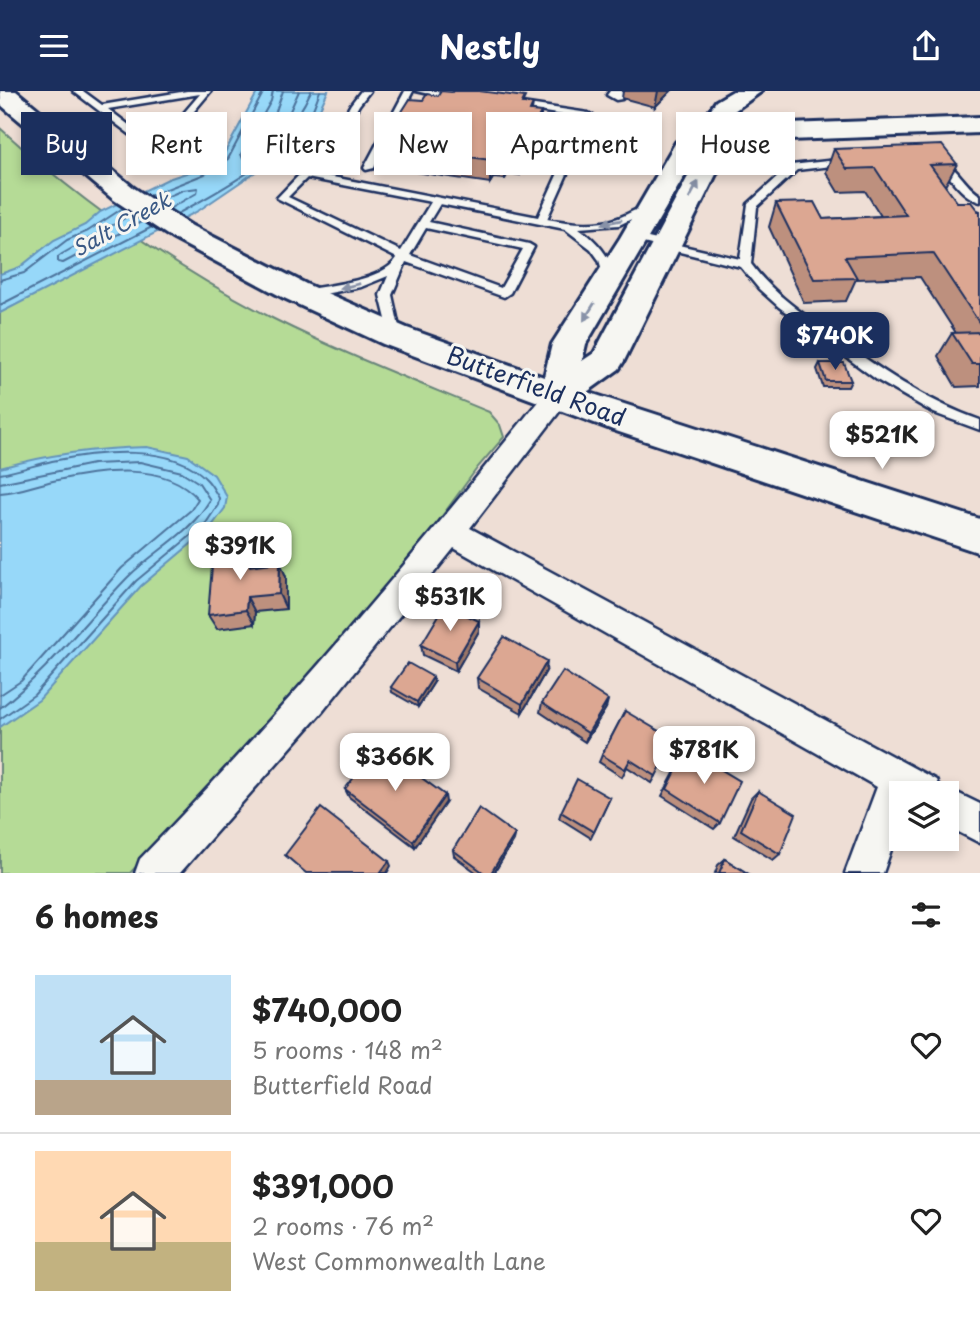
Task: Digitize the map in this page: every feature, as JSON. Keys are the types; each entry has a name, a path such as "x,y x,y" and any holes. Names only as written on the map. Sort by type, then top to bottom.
{"main road":[{"name":"Butterfield Road","path":"4,91 10,100 64,147 124,194 182,233 302,294 395,336 557,395 977,533"},
{"path":"721,112 725,106 750,91"},
{"path":"795,132 980,125"},
{"path":"557,395 569,344 635,238 676,164"},
{"path":"557,395 607,362 702,175"}],"street":[{"path":"155,873 286,729 451,532 557,395"},
{"path":"451,532 902,781"},
{"path":"959,813 980,824"},
{"path":"864,873 889,827"}],"lane":[{"path":"77,91 147,142 161,145 205,91"},
{"path":"100,108 205,91"},
{"path":"351,112 366,91"},
{"path":"369,168 409,91"},
{"path":"420,91 471,99"},
{"path":"510,105 588,116 541,221"},
{"path":"931,159 944,164 963,195 980,199"},
{"path":"854,161 794,167 752,206 745,264 756,282 778,301 887,380 925,404 980,425"},
{"path":"423,225 529,247 504,293 404,257 282,198 307,175 568,226 614,223 653,206"},
{"path":"395,336 386,295 396,269 437,200"},
{"path":"568,226 598,247 606,261 610,278"},
{"path":"635,238 745,264"},
{"path":"302,294 361,283 396,269"}],"green space":[{"path":"0,128 21,147 21,175 54,175 131,233 237,299 300,332 489,412 500,425 504,437 478,467 420,546 335,647 206,793 130,873 0,873"}],"water":[{"path":"258,91 328,91 318,112 247,112"},
{"name":"Salt Creek","path":"241,122 241,175 251,175 198,211 0,313 0,274 20,267 54,240 85,225 100,212 168,179 180,175 227,175 227,148"},
{"path":"147,447 188,456 214,475 227,497 225,508 211,527 141,586 39,700 0,727 0,468 73,453"}],"building":[{"path":"441,91 479,91 525,97 522,103 533,104 530,111 541,112 486,112 486,159 472,157 472,112 402,112 410,99 423,100 427,94 438,96"},
{"path":"942,145 957,164 930,165 957,202 971,202 980,211 980,324 933,253 845,257 857,278 814,279 776,203 814,202 823,219 906,215 875,168 847,169 834,149"},
{"path":"980,332 980,364 972,364 952,333"},
{"path":"820,363 844,363 851,381 826,381"},
{"path":"248,550 250,566 280,562 279,594 247,597 246,610 208,615 213,554"},
{"path":"445,605 479,621 455,662 421,645"},
{"path":"504,637 547,661 522,704 477,678"},
{"path":"408,663 433,677 417,702 391,687"},
{"path":"563,671 608,700 588,733 542,703"},
{"path":"625,711 674,740 656,776 630,760 625,769 602,755"},
{"path":"378,746 445,795 413,841 345,789"},
{"path":"687,749 740,781 720,823 667,789"},
{"path":"577,779 610,798 594,832 561,812"},
{"path":"758,791 796,814 780,854 741,830"},
{"path":"321,808 389,861 380,873 306,873 285,855"},
{"path":"479,808 515,834 491,873 484,873 453,850"},
{"path":"725,859 747,873 719,873"}]}
